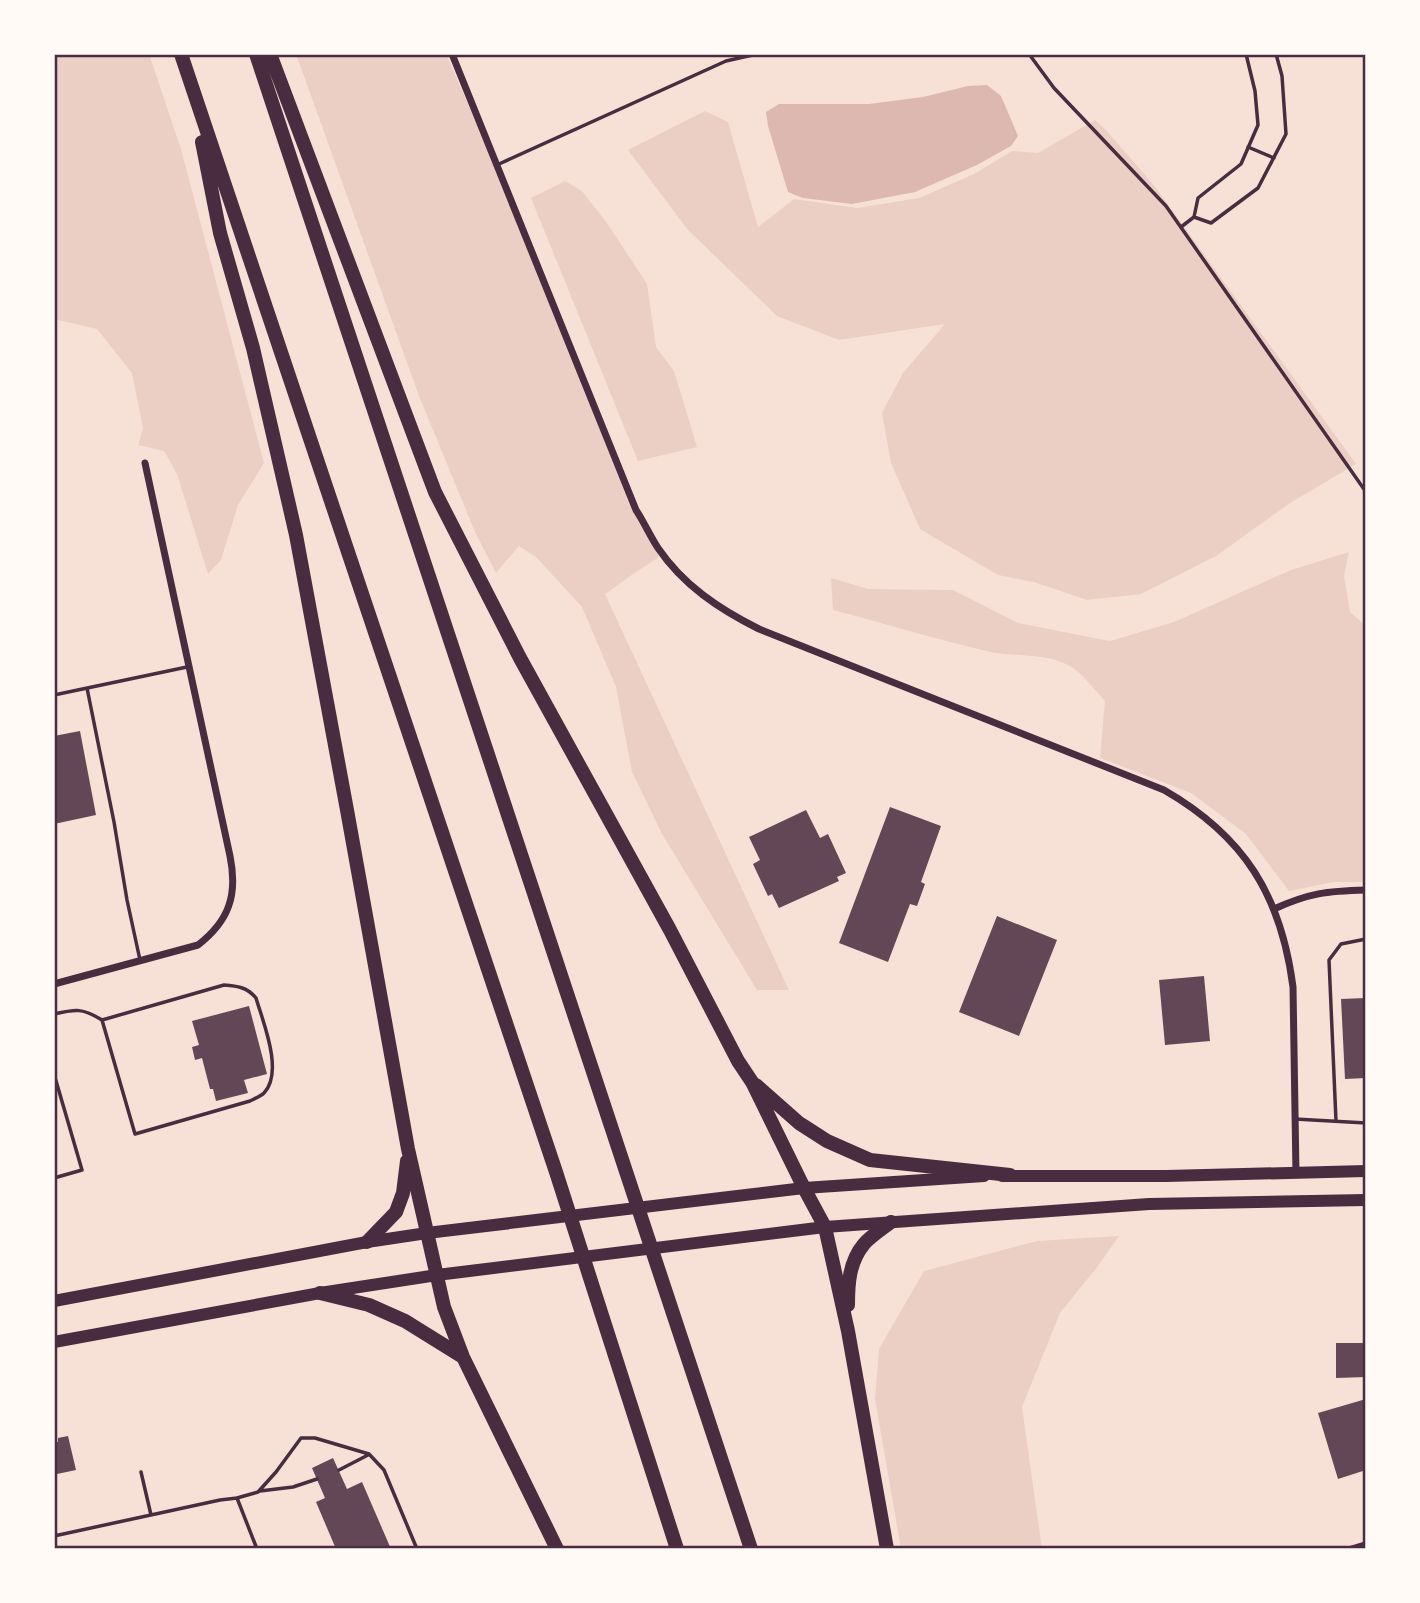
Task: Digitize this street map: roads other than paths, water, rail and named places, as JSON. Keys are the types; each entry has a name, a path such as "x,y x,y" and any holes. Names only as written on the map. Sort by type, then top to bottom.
{"highway":[{"path":"181,54 556,1172 677,1549"},
{"path":"256,54 751,1549"},
{"path":"270,54 435,492 520,658 670,930 737,1061 752,1082 825,1227 848,1331 887,1549"},
{"path":"191,86 220,233 253,348 296,534 408,1149 444,1307 463,1357 557,1549"},
{"path":"752,1082 808,1129 827,1141 870,1160 1010,1175"},
{"path":"367,1242 396,1212 403,1193 408,1149"},
{"path":"848,1331 848,1281 853,1261 864,1244 891,1222"},
{"path":"320,1293 369,1306 405,1321 463,1357"}],"main road":[{"path":"54,1301 367,1242 804,1188 1010,1175 1166,1176 1366,1171"},
{"path":"54,1342 320,1293 437,1275 825,1227 1149,1204 1366,1200"}],"street":[{"path":"452,54 636,510 658,548 686,581 720,608 759,629 1164,790 1199,812 1231,840 1257,874 1267,892 1285,940 1293,987 1296,1174"},
{"path":"54,984 198,945 222,920 230,905 233,889 232,865 145,463"},
{"path":"1274,909 1307,895 1328,891 1366,890"}],"lane":[{"path":"497,165 726,61 757,54"},
{"path":"1029,54 1055,88 1166,206 1366,492"},
{"path":"1181,227 1194,218 1198,198 1241,163 1258,125 1255,91 1246,54"},
{"path":"1194,218 1211,223 1258,188 1274,158 1286,134 1282,76 1276,54"},
{"path":"1248,147 1274,158"},
{"path":"54,695 189,666"},
{"path":"87,688 140,960"},
{"path":"1336,1121 1329,960 1341,944 1366,939"},
{"path":"54,1014 69,1010 87,1011 102,1020 135,1134 250,1101 264,1093 271,1078 274,1064 257,998 251,991 240,986 224,985 102,1020"},
{"path":"54,1074 57,1093 82,1170 54,1178"},
{"path":"1295,1119 1366,1123"},
{"path":"258,1492 301,1438 315,1438 369,1454 384,1471 417,1549"},
{"path":"338,1470 369,1454"},
{"path":"141,1472 151,1515"},
{"path":"54,1536 258,1492 293,1487 317,1479"},
{"path":"237,1498 257,1549"},
{"path":"1346,1549 1366,1543"}]}
